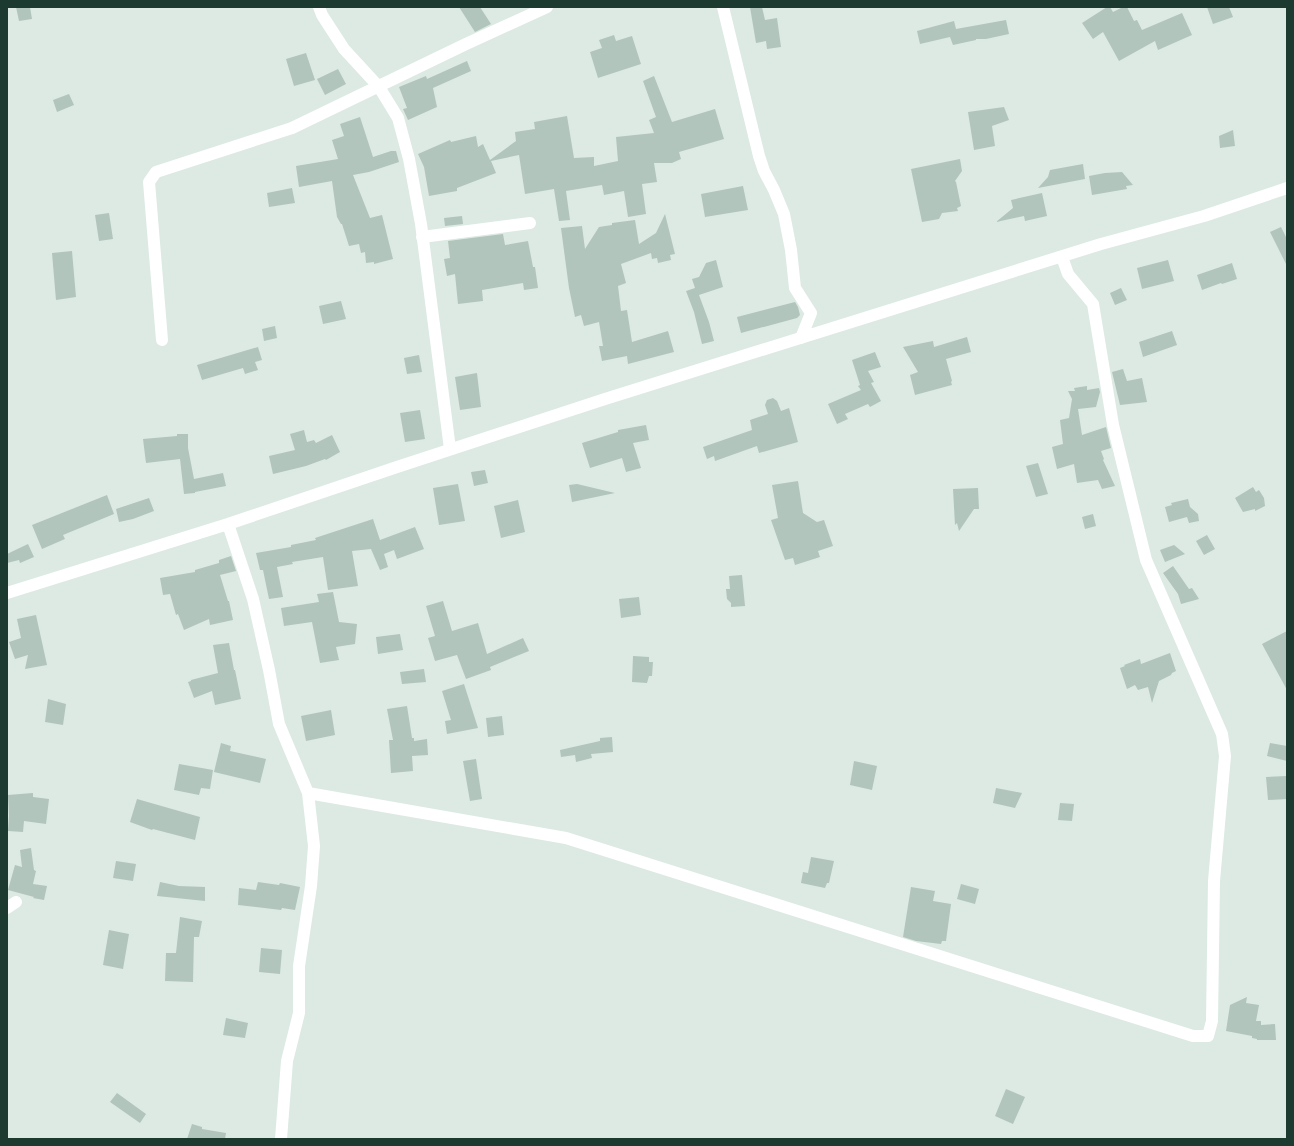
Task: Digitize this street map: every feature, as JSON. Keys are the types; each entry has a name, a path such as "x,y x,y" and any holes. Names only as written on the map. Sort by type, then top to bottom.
{"street":[{"path":"319,7 322,15 344,50 380,87 398,118 409,159 422,237 450,449"},
{"path":"162,340 149,182 156,172 292,128 380,87 466,44 547,7"},
{"path":"723,7 759,156 764,171 784,214 791,250 795,288 811,313 801,338"},
{"path":"7,594 228,524 450,449 1062,256 1204,216 1287,188"},
{"path":"422,237 530,223"},
{"path":"308,793 566,838 1193,1036 1208,1036 1212,1021 1214,881 1225,756 1222,734 1146,560 1113,425 1093,304 1068,274 1062,256"},
{"path":"228,524 253,599 280,724 308,793 314,846 311,886 299,966 299,1013 287,1061 281,1139"}],"building":[{"path":"16,7 30,7 32,19 19,21"},
{"path":"459,7 480,7 491,24 475,32"},
{"path":"750,7 762,7 765,20 777,18 781,47 767,49 766,41 756,43"},
{"path":"1107,7 1110,7 1113,12 1123,7 1127,7 1134,21 1137,20 1142,30 1182,13 1192,35 1158,50 1155,41 1119,61 1103,32 1093,39 1082,23"},
{"path":"1207,7 1229,7 1233,17 1213,24"},
{"path":"1006,20 1009,34 986,39 976,39 953,45 950,37 920,44 917,31 954,21 956,29"},
{"path":"614,35 616,41 632,36 641,64 598,78 590,52 602,48 599,40"},
{"path":"306,53 315,80 294,86 286,59"},
{"path":"467,61 471,71 433,88 437,107 408,120 403,109 407,108 399,87 426,76 427,79"},
{"path":"338,69 346,84 325,95 317,79"},
{"path":"654,76 672,122 715,109 724,139 679,152 681,159 672,163 654,163 657,182 642,184 646,214 628,217 624,191 604,195 602,185 566,191 570,220 559,221 554,189 525,194 519,155 491,161 496,173 457,188 457,191 429,196 424,167 418,154 450,140 451,142 476,136 478,147 483,144 490,160 516,141 515,132 535,129 534,122 567,116 574,158 594,157 594,166 618,161 616,137 654,133 649,120 656,117 643,81"},
{"path":"69,94 74,105 57,112 53,100"},
{"path":"1004,107 1009,120 992,126 995,146 974,150 968,112"},
{"path":"360,117 373,157 391,151 396,151 399,162 369,172 353,175 370,218 382,215 393,259 374,264 374,262 366,263 365,252 361,253 359,244 349,246 342,224 337,217 332,181 299,187 296,166 338,159 332,140 344,136 340,124"},
{"path":"1233,130 1235,146 1220,148 1219,136"},
{"path":"960,159 962,171 955,181 961,206 957,208 958,211 942,213 939,219 922,222 911,169"},
{"path":"1083,164 1085,179 1038,188 1048,177 1050,170"},
{"path":"1122,172 1133,185 1126,186 1127,189 1092,195 1089,176"},
{"path":"743,186 748,210 705,217 701,194"},
{"path":"292,188 295,203 269,207 267,193"},
{"path":"1042,193 1047,216 1025,221 1024,216 996,222 1013,208 1011,200"},
{"path":"109,213 113,239 99,241 95,215"},
{"path":"665,214 675,254 670,255 671,260 658,263 657,258 652,259 651,253 621,264 626,283 618,286 621,311 627,310 632,342 668,331 674,352 628,364 627,356 602,361 599,346 603,346 599,322 584,326 581,315 575,317 569,288 561,228 582,226 585,249 599,227 612,225 612,223 635,220 639,244 656,233"},
{"path":"462,216 463,224 445,226 444,218"},
{"path":"1281,227 1287,239 1287,266 1270,232"},
{"path":"503,234 505,245 528,241 533,267 535,267 538,288 524,290 523,283 482,290 483,301 458,304 455,274 447,276 444,259 450,258 448,241"},
{"path":"72,251 76,297 56,300 52,253"},
{"path":"716,260 723,287 699,295 714,341 702,344 694,312 686,291 695,288 692,279 699,277 706,263"},
{"path":"1168,260 1174,281 1142,289 1137,268"},
{"path":"1232,263 1237,279 1202,290 1197,275"},
{"path":"1121,288 1127,300 1115,305 1110,293"},
{"path":"341,301 346,319 323,324 319,306"},
{"path":"795,302 800,315 797,318 741,333 737,317"},
{"path":"275,326 277,338 264,341 262,329"},
{"path":"1172,331 1177,345 1143,357 1139,342"},
{"path":"967,337 971,352 946,359 952,385 915,395 910,375 918,372 903,347 933,341 934,347"},
{"path":"258,347 262,360 255,362 258,370 245,374 243,368 202,380 197,365"},
{"path":"875,352 881,367 868,371 874,382 871,383 881,401 870,407 868,404 845,414 848,419 837,424 828,404 861,390 858,386 860,385 852,360"},
{"path":"419,355 422,372 407,374 404,358"},
{"path":"1123,369 1127,381 1142,378 1147,402 1120,405 1112,372"},
{"path":"477,373 481,407 460,410 455,377"},
{"path":"1087,386 1087,390 1099,388 1100,392 1096,407 1078,409 1082,435 1106,427 1111,448 1101,451 1103,460 1115,486 1102,489 1098,480 1077,483 1074,464 1057,469 1052,447 1063,444 1060,420 1069,418 1072,399 1068,391 1075,391 1074,388"},
{"path":"773,398 777,401 781,411 789,408 798,442 759,453 757,446 715,461 714,456 707,459 703,447 752,430 750,420 768,414 765,405 767,400"},
{"path":"420,410 425,439 405,442 400,413"},
{"path":"646,425 649,440 633,443 641,468 626,472 622,458 590,468 582,443 618,432 618,430"},
{"path":"304,430 307,442 314,440 316,443 332,435 340,452 326,460 325,459 306,466 273,474 269,456 295,450 290,434"},
{"path":"177,434 188,434 188,448 194,479 223,473 226,486 184,494 180,459 146,463 143,439 177,436"},
{"path":"1038,463 1048,494 1036,497 1026,466"},
{"path":"485,470 488,483 474,486 471,472"},
{"path":"798,481 803,513 817,522 824,520 833,546 818,551 820,557 795,565 793,558 785,560 771,520 778,518 772,485"},
{"path":"458,484 465,521 439,525 433,488"},
{"path":"577,484 615,493 572,502 569,485"},
{"path":"1253,487 1256,492 1259,490 1264,498 1265,506 1255,511 1255,509 1243,512 1235,498"},
{"path":"978,488 979,509 974,509 959,531 957,523 955,525 953,489"},
{"path":"107,495 114,514 63,535 65,539 42,549 32,525"},
{"path":"149,498 154,511 133,519 119,522 116,509"},
{"path":"1188,499 1190,507 1198,514 1199,521 1189,523 1187,517 1169,522 1165,507 1172,505 1171,503"},
{"path":"518,500 525,532 501,538 494,506"},
{"path":"1093,514 1096,526 1085,529 1082,517"},
{"path":"373,519 380,540 415,527 424,549 397,559 394,550 384,554 388,567 380,570 371,549 352,551 358,586 328,590 323,557 292,562 293,564 277,567 283,597 269,599 263,570 260,570 256,553 291,547 291,545 316,540 315,538"},
{"path":"1207,535 1215,549 1204,555 1196,541"},
{"path":"28,544 34,557 20,563 19,560 7,563 7,554"},
{"path":"1174,545 1185,554 1165,562 1160,550"},
{"path":"231,556 236,571 220,575 229,601 233,620 210,625 209,619 184,630 178,614 176,615 170,594 163,595 160,578 195,572 195,570 219,563 219,560"},
{"path":"1173,566 1189,589 1192,588 1199,599 1181,604 1178,594 1163,573"},
{"path":"742,575 745,606 731,607 731,603 727,599 726,589 730,589 729,576"},
{"path":"333,592 339,622 357,624 355,644 336,647 339,660 320,663 312,622 284,626 281,608 319,602 317,594"},
{"path":"639,597 641,615 621,618 619,599"},
{"path":"443,601 452,631 478,623 487,654 523,638 529,651 490,667 491,670 466,679 457,655 435,661 428,638 435,636 426,606"},
{"path":"36,615 47,665 25,669 28,655 15,659 9,642 21,638 17,619"},
{"path":"1287,631 1287,690 1262,644"},
{"path":"400,634 403,650 378,654 376,637"},
{"path":"229,643 241,699 215,705 212,691 194,698 188,682 218,673 213,645"},
{"path":"1170,653 1176,671 1159,681 1152,703 1148,687 1138,690 1135,685 1127,689 1120,668 1140,659 1141,664"},
{"path":"633,656 649,657 649,662 653,662 652,676 649,676 647,683 632,682"},
{"path":"424,669 426,682 402,684 400,672"},
{"path":"464,684 478,728 447,734 445,721 451,720 442,691"},
{"path":"48,699 66,704 63,725 45,722"},
{"path":"407,706 412,738 414,738 414,741 427,739 428,755 412,756 413,771 391,773 389,740 393,740 387,709"},
{"path":"331,710 335,735 306,741 301,716"},
{"path":"502,716 504,735 488,737 486,718"},
{"path":"612,737 613,752 591,754 592,758 576,762 575,755 561,757 560,750 600,741 600,738"},
{"path":"221,743 231,746 230,751 266,759 260,783 214,772"},
{"path":"1270,743 1287,746 1287,761 1267,756"},
{"path":"476,759 482,799 470,801 463,761"},
{"path":"854,761 877,766 872,790 850,785"},
{"path":"179,764 213,770 210,789 201,788 199,795 174,790"},
{"path":"1286,776 1287,799 1268,800 1266,777"},
{"path":"996,788 1022,793 1015,808 993,803"},
{"path":"33,793 33,797 49,799 46,824 24,821 23,832 8,831 8,795"},
{"path":"137,799 200,817 195,840 153,829 152,830 130,822"},
{"path":"1060,803 1074,804 1072,821 1058,820"},
{"path":"31,848 34,870 36,871 33,884 47,886 44,900 8,890 15,865 22,867 20,850"},
{"path":"811,857 834,861 829,883 827,883 825,888 801,883 803,872 808,873"},
{"path":"116,861 136,864 133,881 113,878"},
{"path":"160,882 179,886 205,887 205,901 157,896"},
{"path":"258,882 279,885 280,883 300,887 295,910 282,908 281,910 238,905 239,888 256,890"},
{"path":"961,884 979,889 975,904 957,899"},
{"path":"911,887 935,891 933,901 951,904 946,941 942,941 941,944 916,941 903,937"},
{"path":"180,917 202,921 199,937 194,937 193,982 165,981 166,953 176,953"},
{"path":"109,930 129,934 123,969 103,965"},
{"path":"261,948 282,950 280,974 259,972"},
{"path":"1247,997 1246,1003 1259,1005 1256,1021 1261,1021 1261,1025 1275,1024 1276,1040 1257,1040 1252,1038 1252,1036 1226,1031 1230,1005"},
{"path":"226,1018 248,1023 245,1038 223,1035"},
{"path":"1006,1089 1025,1097 1013,1124 995,1116"},
{"path":"117,1093 146,1114 140,1123 110,1102"},
{"path":"192,1124 202,1127 202,1129 226,1133 225,1139 187,1139"}]}
